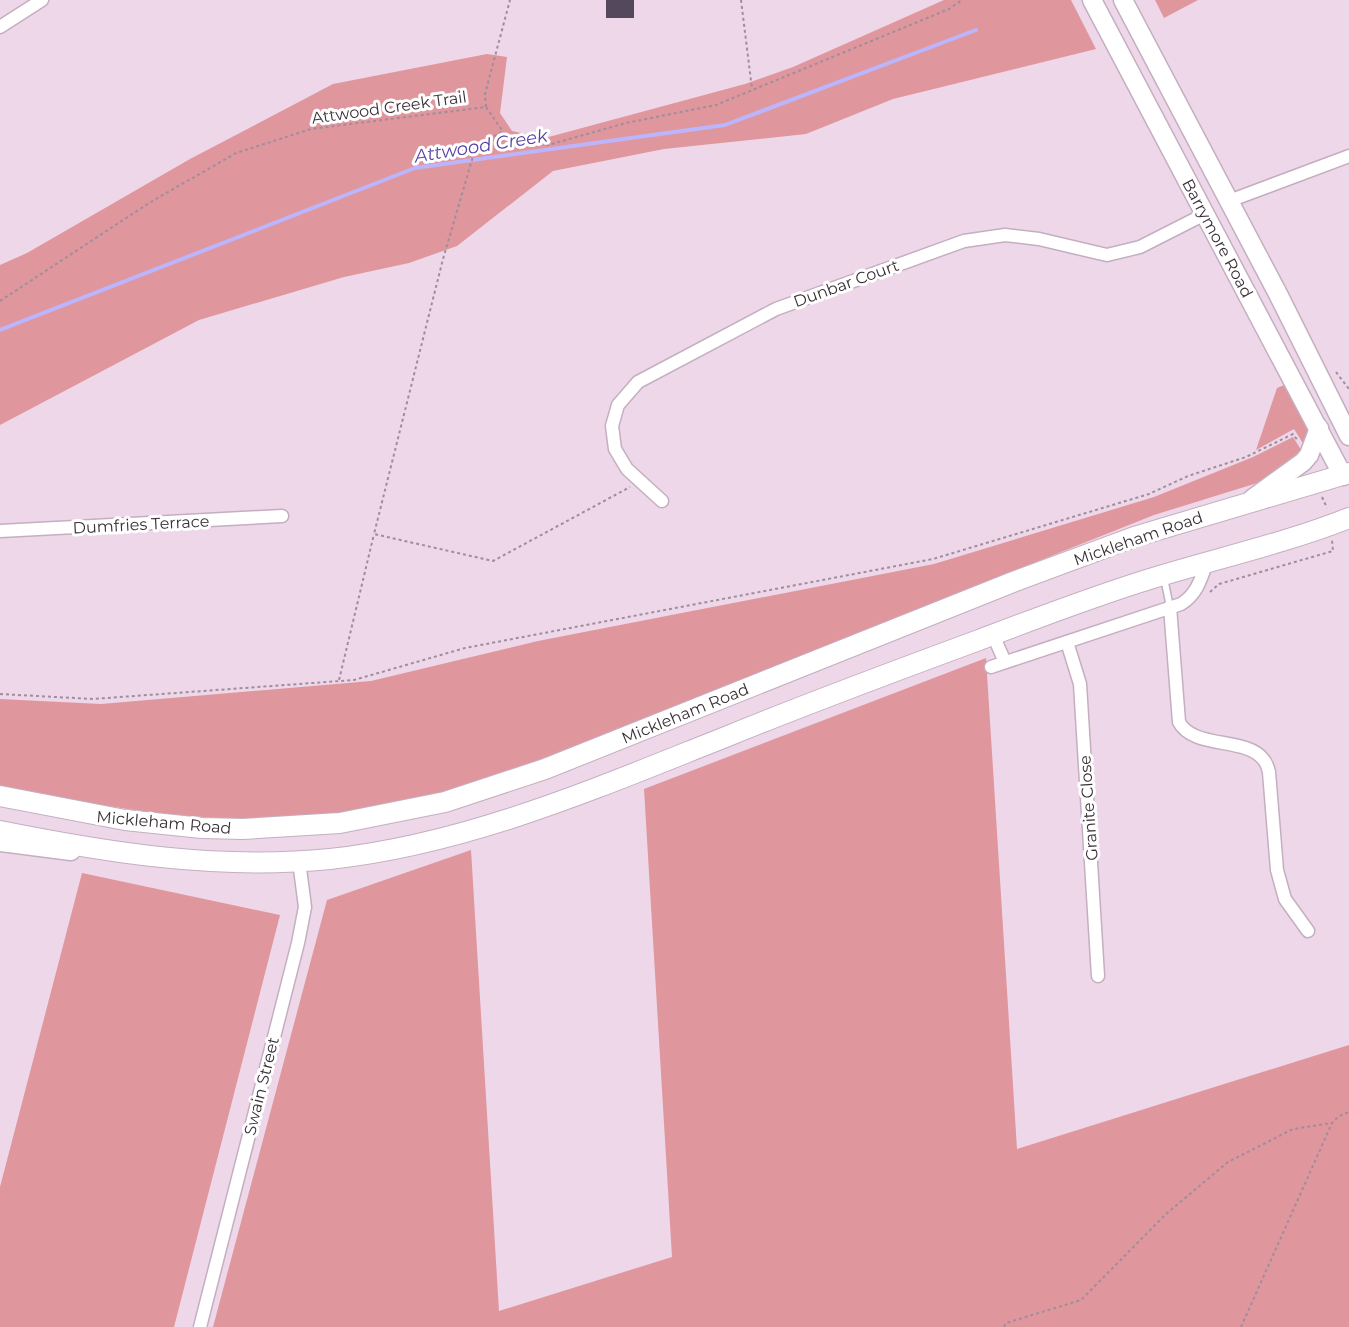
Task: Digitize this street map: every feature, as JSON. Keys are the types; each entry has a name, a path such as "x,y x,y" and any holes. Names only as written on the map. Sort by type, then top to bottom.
{"main road":[{"name":"Mickleham Road","path":"0,796 125,820 202,828 298,827 413,810 476,793 545,769 1013,582 1134,537 1248,502 1347,478"},
{"name":"Mickleham Road","path":"0,831 105,852 192,862 299,861 411,846 496,823 993,635 1163,575 1349,518"}],"street":[{"path":"0,27 42,0"},
{"name":"Barrymore Road","path":"1092,0 1347,478"},
{"name":"Barrymore Road","path":"1123,0 1349,436"},
{"path":"1205,214 1229,201 1349,156"},
{"name":"Dunbar Court","path":"663,501 627,469 615,449 612,426 618,405 638,382 776,309 964,241 1005,236 1039,239 1107,255 1140,247 1205,214"},
{"path":"1248,502 1287,476 1309,456 1319,428"},
{"name":"Dumfries Terrace","path":"0,531 282,516"},
{"path":"991,667 1191,598 1207,562"},
{"path":"1170,607 1179,722 1182,728 1194,735 1252,751 1263,758 1269,772 1277,870 1285,899 1308,931"},
{"path":"993,635 1005,662"},
{"name":"Granite Close","path":"1067,642 1080,684 1098,976"},
{"path":"0,842 47,850 105,852"},
{"name":"Swain Street","path":"200,1327 298,943 305,907 299,861"}],"lane":[{"path":"1163,575 1170,607"}],"path":[{"path":"486,106 485,94 510,0"},
{"path":"741,0 752,90"},
{"name":"Attwood Creek Trail","path":"0,301 149,203 236,153 311,129 486,106 510,142 548,145 626,123 716,105 949,9 962,0"},
{"path":"339,681 443,259 476,146 503,131"},
{"path":"0,694 93,699 354,680 465,648 933,559 1149,495 1188,477 1246,457 1293,434 1309,456"},
{"path":"374,534 493,561 640,481"},
{"path":"1004,1327 1006,1323 1081,1300 1166,1214 1228,1162 1293,1129 1332,1123 1349,1112"},
{"path":"1241,1327 1332,1123"}],"shaded area":[{"path":"944,0 1071,0 1096,49 893,99 806,134 664,149 553,171 457,246 409,263 344,277 199,320 0,425 0,265 27,253 190,159 333,84 487,54 507,57 500,113 512,131 545,138 745,84 793,67"},
{"path":"1155,0 1198,0 1164,18"},
{"path":"1289,383 1311,428 1306,448 1294,429 1256,450 1277,388"},
{"path":"1293,437 1303,453 1282,471 1254,484 1154,515 489,780 460,788 370,809 324,816 277,819 184,816 92,803 0,786 0,699 101,704 371,681 538,641 934,564 1154,497 1253,457"},
{"path":"986,658 1017,1149 1349,1045 1349,1327 213,1327 327,900 471,850 499,1311 672,1257 644,789"},
{"path":"82,873 280,915 174,1327 0,1327 0,1187"}],"building":[{"path":"606,0 634,0 634,18 606,18"}],"waterway":[{"name":"Attwood Creek","path":"0,330 415,168 725,125 976,30"}]}
